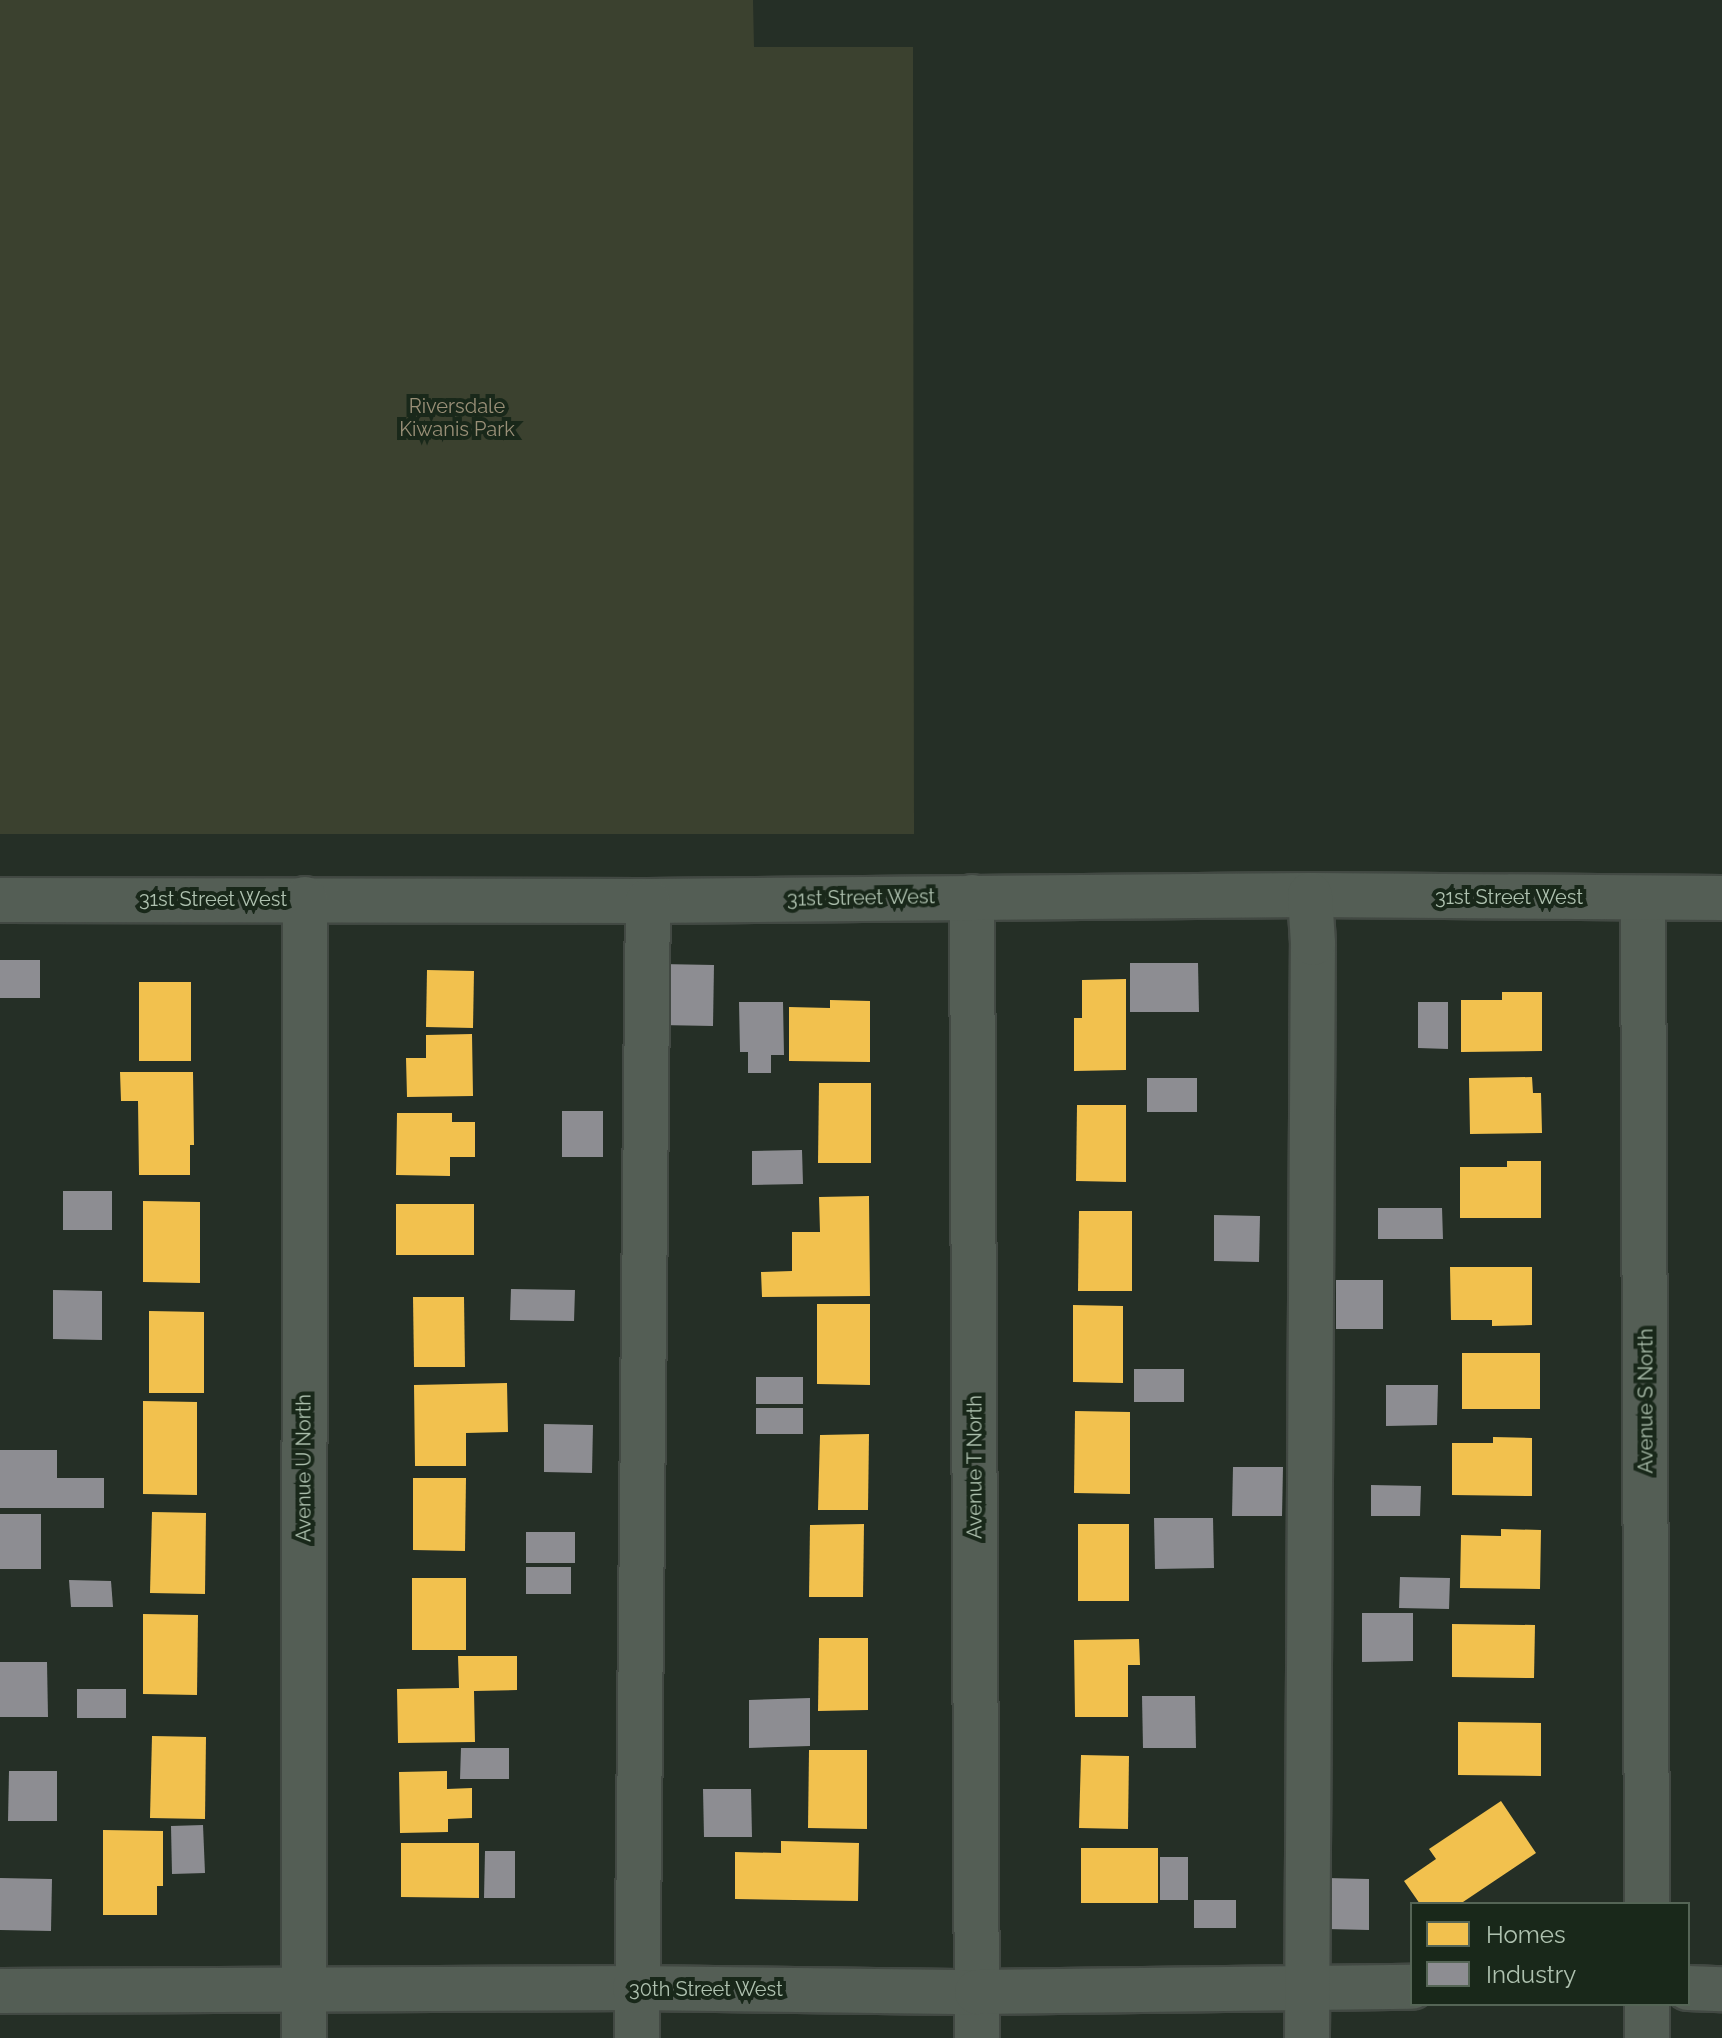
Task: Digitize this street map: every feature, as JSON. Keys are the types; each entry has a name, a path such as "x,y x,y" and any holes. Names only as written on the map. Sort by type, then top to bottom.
{"street":[{"name":"31st Street West","path":"0,900 648,901 1310,895 1722,898"},
{"path":"1307,2038 1313,959 1310,895"},
{"name":"Avenue T North","path":"972,897 977,2038"},
{"name":"Avenue S North","path":"1643,898 1647,1902"},
{"name":"Avenue U North","path":"304,2038 305,899"},
{"path":"637,2038 635,1988 648,901"},
{"name":"30th Street West","path":"0,1991 635,1988 977,1992 1410,1987"},
{"path":"1690,1988 1722,1989"},
{"path":"1647,2006 1647,2038"}],"green space":[{"name":"Riversdale Kiwanis Park","path":"0,0 753,0 754,47 913,47 914,834 0,834"}],"building: Homes":[{"path":"427,970 474,971 473,1028 426,1027"},
{"path":"1126,979 1126,1070 1074,1071 1074,1018 1082,1018 1082,980"},
{"path":"139,982 191,982 191,1061 139,1061"},
{"path":"1502,992 1542,992 1542,1051 1461,1052 1461,1000 1502,1000"},
{"path":"830,1000 870,1001 870,1062 789,1061 789,1007 830,1008"},
{"path":"472,1034 473,1096 407,1097 406,1058 426,1058 426,1035"},
{"path":"120,1072 193,1072 194,1145 190,1145 190,1175 139,1175 138,1101 121,1101"},
{"path":"1532,1077 1533,1093 1541,1093 1542,1133 1470,1134 1469,1078"},
{"path":"819,1083 871,1083 871,1163 818,1163"},
{"path":"1077,1105 1126,1105 1126,1182 1076,1181"},
{"path":"397,1113 452,1113 452,1122 475,1122 475,1157 450,1157 450,1176 396,1175"},
{"path":"1507,1161 1541,1161 1541,1218 1460,1218 1460,1167 1507,1167"},
{"path":"869,1196 870,1296 762,1297 761,1272 792,1271 792,1232 820,1232 819,1197"},
{"path":"143,1201 200,1202 200,1283 143,1282"},
{"path":"396,1204 474,1204 474,1255 396,1255"},
{"path":"1079,1211 1132,1211 1132,1291 1078,1291"},
{"path":"1450,1267 1532,1267 1532,1325 1492,1326 1492,1320 1451,1320"},
{"path":"413,1297 464,1297 465,1367 414,1367"},
{"path":"817,1304 870,1304 870,1385 817,1384"},
{"path":"1073,1305 1123,1306 1123,1383 1073,1382"},
{"path":"149,1311 204,1312 204,1393 149,1393"},
{"path":"1462,1353 1540,1353 1540,1409 1462,1409"},
{"path":"507,1383 508,1432 466,1433 466,1466 415,1466 414,1385"},
{"path":"143,1401 197,1402 197,1495 143,1494"},
{"path":"1075,1411 1130,1412 1130,1494 1074,1493"},
{"path":"869,1434 868,1510 818,1510 820,1435"},
{"path":"1493,1437 1532,1438 1532,1496 1452,1495 1452,1443 1493,1443"},
{"path":"413,1478 466,1478 465,1551 413,1550"},
{"path":"152,1512 206,1513 205,1594 150,1593"},
{"path":"864,1524 863,1597 809,1597 810,1525"},
{"path":"1078,1524 1129,1524 1129,1601 1078,1601"},
{"path":"1501,1529 1541,1530 1540,1589 1460,1588 1461,1535 1501,1536"},
{"path":"412,1578 466,1578 466,1650 412,1650"},
{"path":"143,1614 198,1615 197,1695 143,1694"},
{"path":"1452,1624 1535,1625 1534,1678 1452,1677"},
{"path":"819,1638 868,1638 868,1710 818,1711"},
{"path":"1139,1639 1140,1665 1128,1665 1128,1717 1075,1717 1074,1640"},
{"path":"458,1656 517,1656 517,1690 474,1691 475,1742 398,1743 397,1689 459,1688"},
{"path":"1458,1722 1541,1723 1541,1776 1458,1775"},
{"path":"152,1736 206,1737 205,1819 150,1818"},
{"path":"809,1750 867,1750 867,1829 808,1828"},
{"path":"1081,1755 1129,1756 1128,1829 1079,1828"},
{"path":"447,1771 447,1789 472,1788 472,1818 448,1819 448,1832 400,1833 399,1772"},
{"path":"1501,1801 1536,1853 1463,1902 1419,1902 1404,1881 1436,1859 1429,1849"},
{"path":"103,1830 163,1831 163,1886 157,1886 157,1915 103,1915"},
{"path":"781,1841 859,1843 858,1901 735,1899 735,1852 781,1853"},
{"path":"401,1843 479,1843 479,1898 401,1897"},
{"path":"1081,1848 1158,1848 1158,1903 1081,1903"}],"building: Industry":[{"path":"0,960 40,960 40,998 0,998"},
{"path":"1130,963 1198,963 1199,1012 1130,1012"},
{"path":"661,964 714,965 713,1026 660,1025"},
{"path":"739,1002 783,1002 784,1055 771,1055 771,1073 748,1073 748,1052 740,1052"},
{"path":"1418,1002 1448,1002 1448,1049 1418,1048"},
{"path":"1147,1078 1197,1078 1197,1112 1147,1112"},
{"path":"562,1111 603,1111 603,1157 562,1157"},
{"path":"802,1150 803,1184 752,1185 752,1151"},
{"path":"63,1191 112,1191 112,1230 63,1230"},
{"path":"1378,1208 1442,1208 1443,1239 1378,1239"},
{"path":"1214,1215 1260,1216 1259,1262 1214,1261"},
{"path":"1336,1280 1383,1280 1383,1329 1336,1329"},
{"path":"511,1289 575,1290 574,1321 510,1320"},
{"path":"53,1290 102,1291 102,1340 53,1339"},
{"path":"1134,1369 1184,1369 1184,1402 1134,1402"},
{"path":"756,1377 803,1377 803,1404 756,1404"},
{"path":"1386,1385 1438,1385 1437,1425 1386,1426"},
{"path":"756,1408 803,1408 803,1434 756,1434"},
{"path":"544,1424 593,1425 592,1473 544,1472"},
{"path":"0,1450 57,1450 57,1478 104,1478 104,1508 0,1508"},
{"path":"1233,1467 1283,1467 1282,1516 1232,1516"},
{"path":"1371,1485 1421,1486 1420,1516 1371,1516"},
{"path":"0,1514 41,1514 41,1569 0,1569"},
{"path":"1154,1518 1213,1518 1214,1568 1155,1569"},
{"path":"526,1532 575,1532 575,1563 526,1563"},
{"path":"526,1567 571,1567 571,1594 526,1594"},
{"path":"1400,1577 1450,1578 1449,1609 1399,1608"},
{"path":"69,1580 111,1581 113,1607 71,1607"},
{"path":"1362,1613 1413,1613 1413,1661 1362,1662"},
{"path":"0,1662 47,1662 48,1717 0,1717"},
{"path":"77,1689 126,1689 126,1718 77,1718"},
{"path":"1142,1696 1195,1696 1196,1748 1143,1748"},
{"path":"810,1698 810,1746 749,1748 749,1700"},
{"path":"461,1748 509,1748 509,1779 460,1779"},
{"path":"9,1771 57,1771 57,1821 8,1821"},
{"path":"703,1789 751,1789 752,1837 704,1837"},
{"path":"203,1825 205,1873 172,1874 171,1826"},
{"path":"485,1851 515,1851 515,1898 484,1898"},
{"path":"1160,1857 1188,1857 1188,1900 1160,1900"},
{"path":"0,1878 52,1879 51,1931 0,1930"},
{"path":"1327,1878 1369,1879 1369,1930 1327,1929"},
{"path":"1194,1900 1236,1900 1236,1928 1194,1928"}]}
